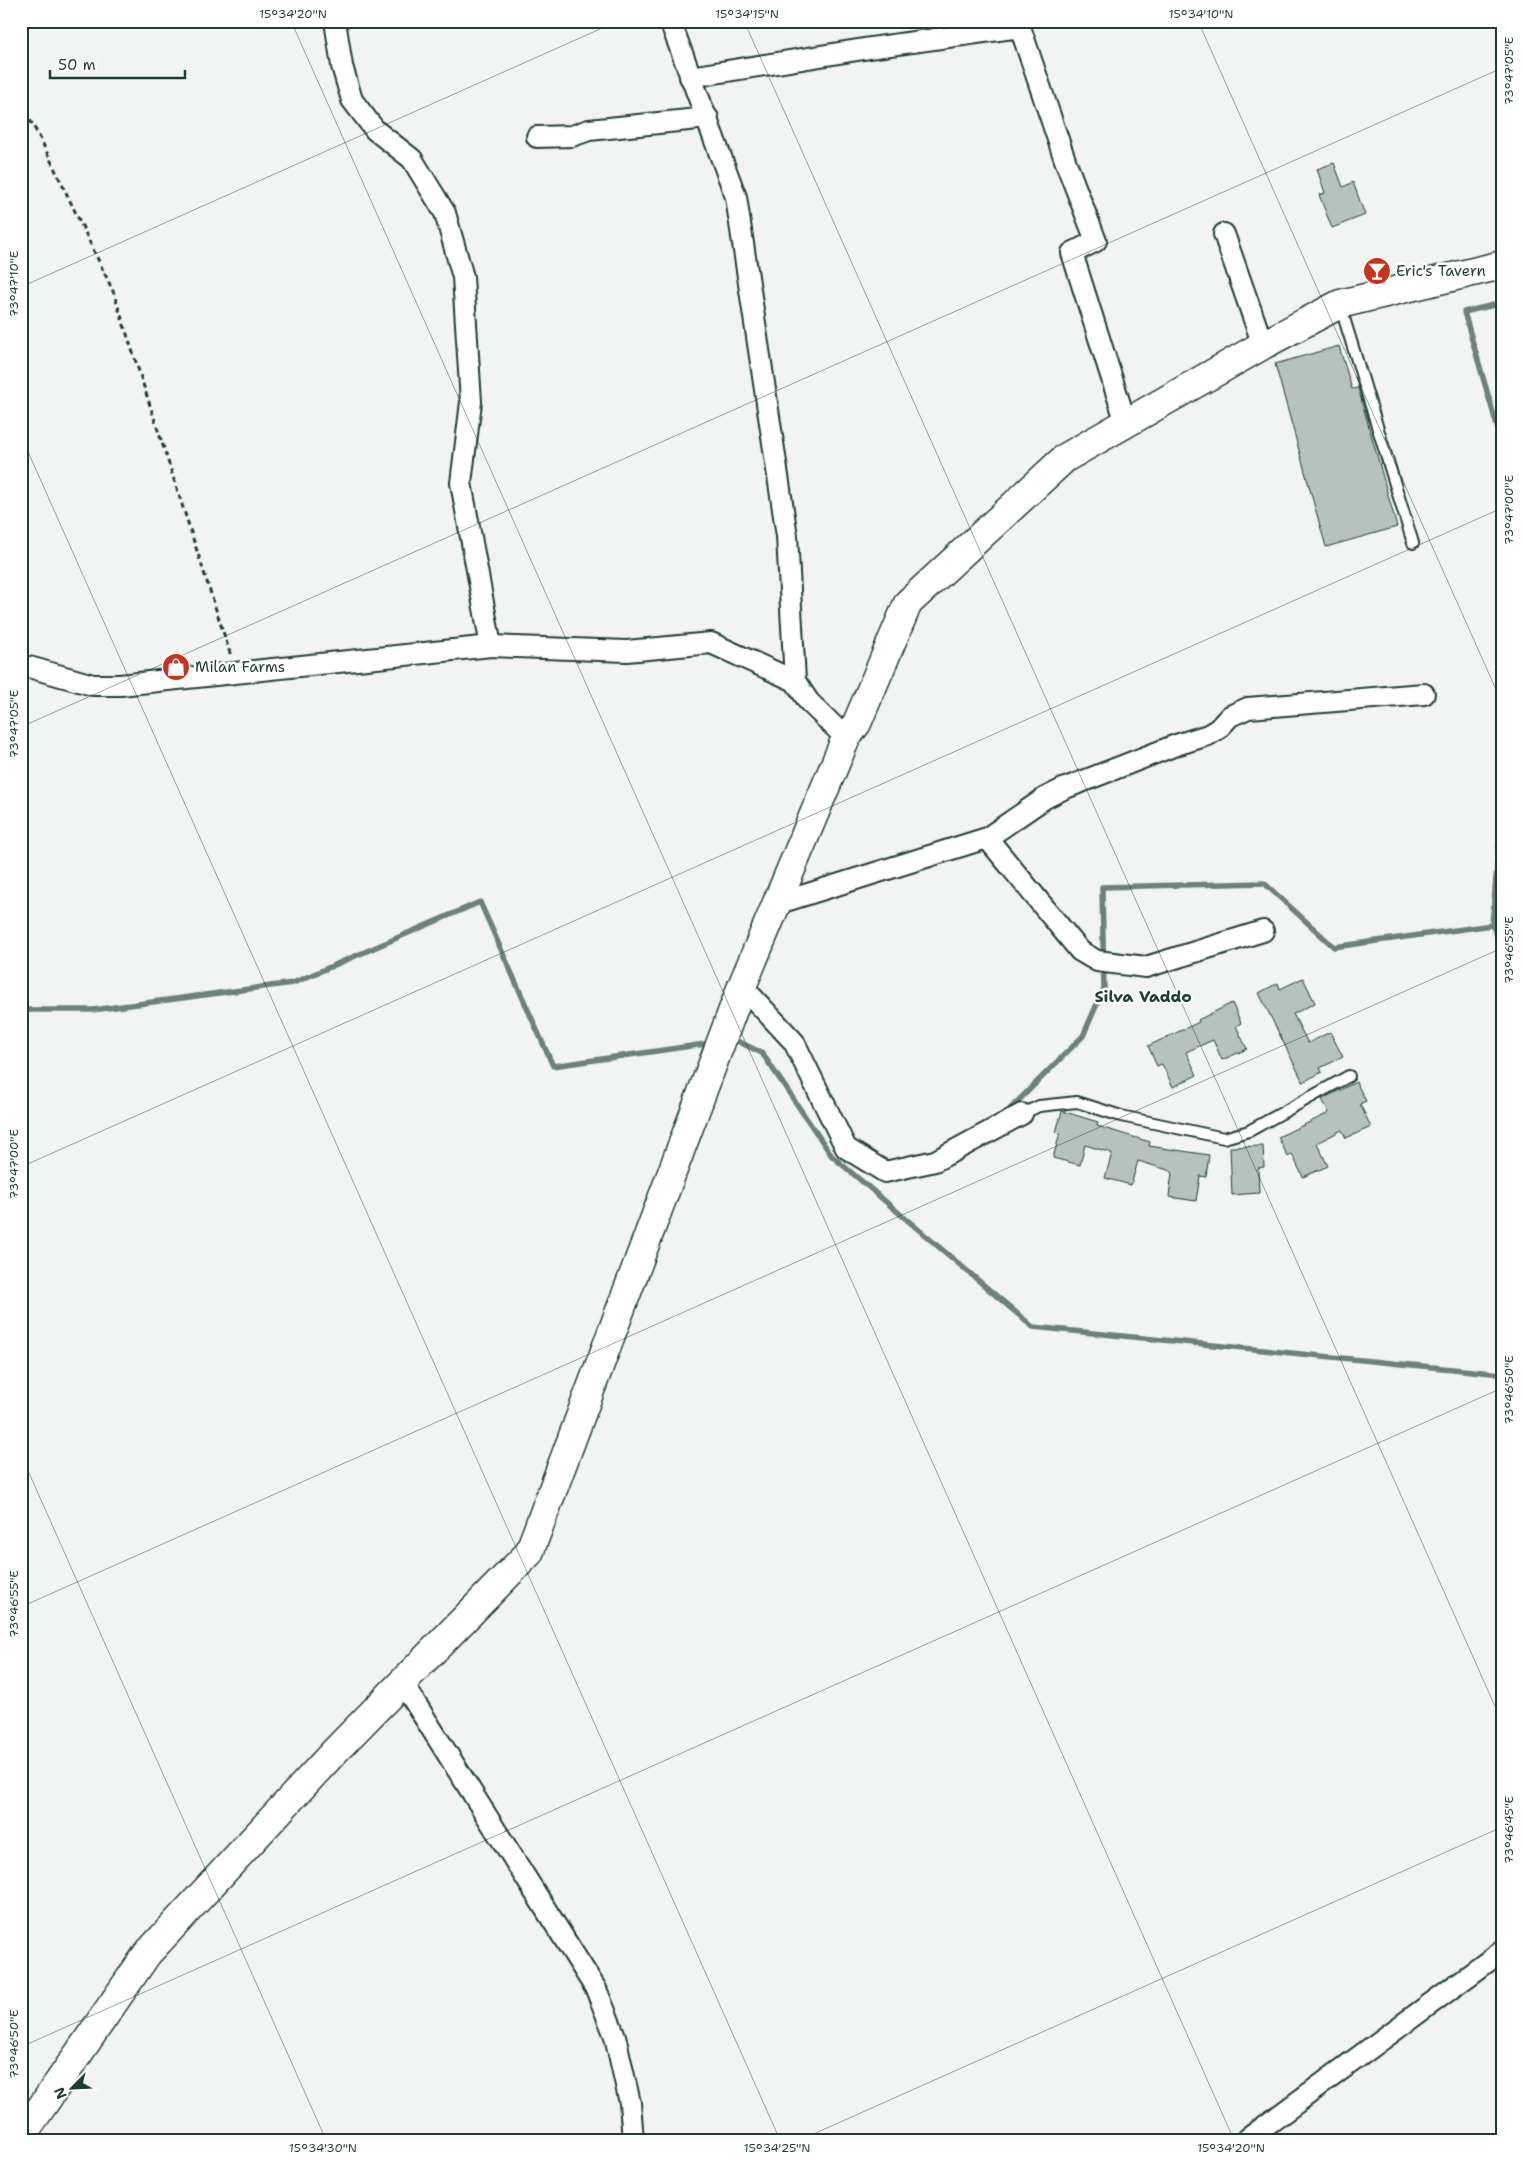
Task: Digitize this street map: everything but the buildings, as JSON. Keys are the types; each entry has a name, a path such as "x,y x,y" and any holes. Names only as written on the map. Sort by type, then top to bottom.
{"street":[{"path":"334,21 342,66 352,100 375,130 412,159 445,213 462,278 472,402 461,483 490,646"},
{"path":"670,21 690,77 708,118 736,197 787,536 795,681 809,702 846,738"},
{"path":"690,77 870,48 1020,27 1066,163 1096,241 1072,253 1126,423"},
{"path":"537,137 567,137 589,130 708,118"},
{"path":"1224,234 1263,345"},
{"path":"21,2137 147,1954 335,1751 529,1553 742,986 846,738 857,723 908,604 1065,458 1126,423 1263,345 1340,304 1502,265"},
{"path":"21,668 30,667 93,685 120,685 490,646 627,651 711,643 795,681"},
{"path":"776,904 987,838 1044,798 1176,745 1208,735 1218,729 1230,716 1248,708 1424,694"},
{"path":"987,838 1080,951 1097,960 1146,967 1263,931"},
{"path":"742,986 794,1042 846,1148 885,1172 935,1161 1022,1114"},
{"path":"402,1682 596,1989 616,2036 630,2103 633,2140"},
{"path":"1246,2140 1502,1951"}],"lane":[{"path":"1340,304 1413,543"},
{"path":"1022,1114 1039,1106 1077,1102 1121,1116 1224,1138 1249,1131 1349,1076"}],"path":[{"path":"21,104 40,138 112,291 236,673"}],"waterway":[{"path":"1502,303 1464,312 1502,443"},
{"path":"1502,809 1492,925 1502,945"},
{"path":"1005,1114 1083,1036 1104,988 1102,887 1264,883 1334,947 1492,925"},
{"path":"21,1010 93,1010 293,983 480,902 553,1066 712,1043"},
{"path":"729,1041 735,1040 762,1053 832,1156 1033,1327 1502,1374"}],"place":[{"name":"Eric's Tavern","path":"1377,271"},
{"name":"Milan Farms","path":"176,667"}],"district":[{"name":"Silva Vaddo","path":"1143,996"}]}
